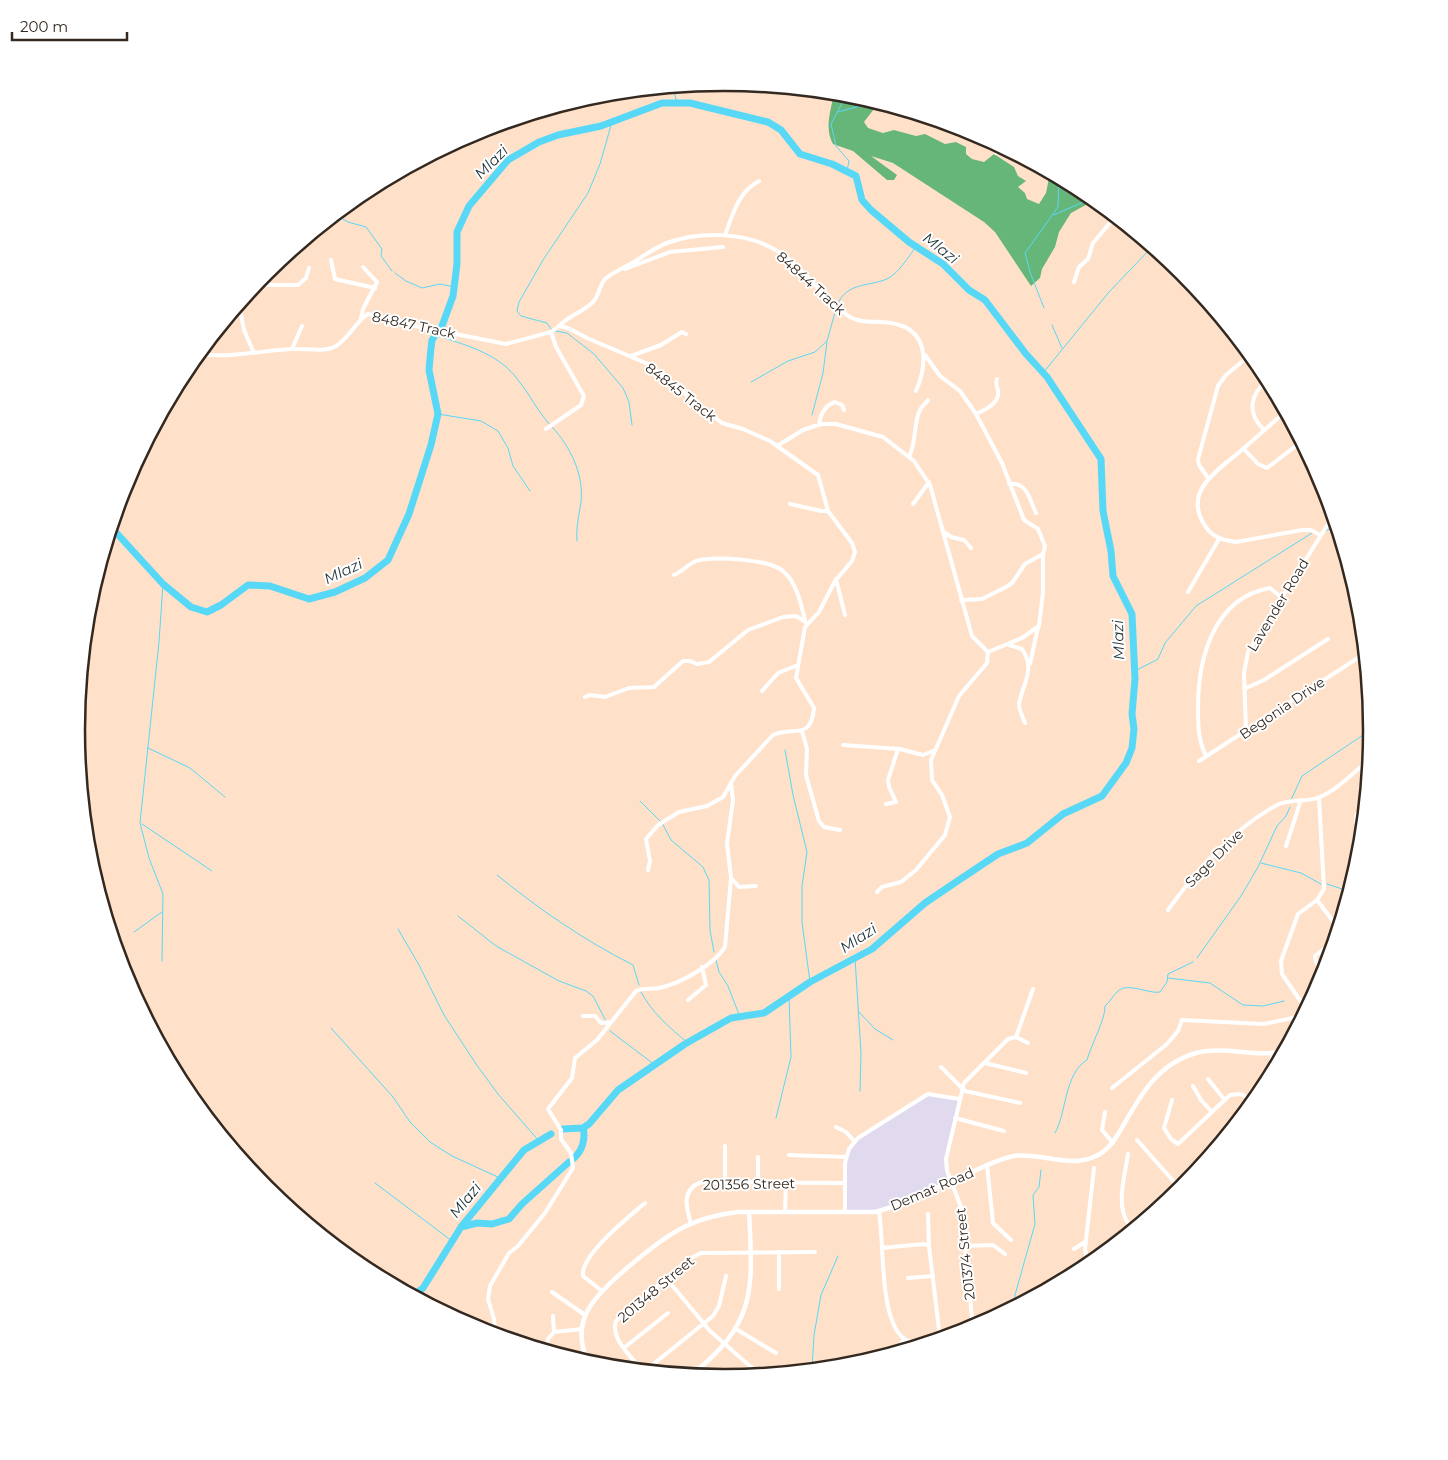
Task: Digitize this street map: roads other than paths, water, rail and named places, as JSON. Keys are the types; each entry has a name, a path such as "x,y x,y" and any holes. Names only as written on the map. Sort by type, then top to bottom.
{"street":[{"path":"725,235 739,200 747,188 759,181"},
{"path":"1074,282 1079,267 1089,257 1093,243 1111,222"},
{"name":"84844 Track","path":"559,326 593,302 605,279 669,242 725,235 749,240 774,249 788,258 848,316 864,322 897,324 911,333 940,376 960,391 976,414 1002,463 1024,520 1041,534 1045,546 1043,554 1043,592 1038,627 1027,683 1019,704 1025,723"},
{"path":"621,270 637,266 674,251 723,247"},
{"path":"332,260 335,279 375,288"},
{"path":"362,318 363,309 377,281 363,267"},
{"path":"266,285 298,285 306,278 309,268"},
{"path":"240,313 244,330 254,353"},
{"name":"84847 Track","path":"208,354 327,349 335,346 356,327 362,318 372,314 410,325 506,344 551,332"},
{"path":"292,349 302,326"},
{"path":"546,429 576,409 584,399 582,391 556,347 551,332 559,326"},
{"name":"84845 Track","path":"559,326 568,328 631,356 653,368 722,423 756,434 818,475 828,511 852,543 855,552 852,561 836,579 819,612 806,622 797,681 814,708 811,722 802,731"},
{"path":"631,356 667,342 682,332 686,334"},
{"path":"916,391 924,367 923,350"},
{"path":"1208,478 1199,465 1198,458 1218,386 1245,360"},
{"path":"976,414 986,410 996,399 998,394 997,379"},
{"path":"1261,385 1258,388 1252,409 1254,420 1264,430"},
{"path":"909,457 915,443 914,436 917,429 919,412 928,400"},
{"path":"819,425 820,417 830,403 835,402 842,406 844,410"},
{"path":"1280,416 1208,478 1200,491 1198,511 1206,528 1219,539 1236,542 1302,530 1311,530 1320,535"},
{"path":"776,446 796,433 819,425 836,424 881,436 909,457 929,482 956,571 960,600 972,636 987,648 988,652 987,663 959,696 934,751 931,766 932,780 942,795 950,817 945,836 916,870 901,882 882,887 878,892"},
{"path":"1244,449 1258,464 1267,468 1296,446"},
{"path":"913,504 929,482"},
{"path":"1009,484 1017,484 1025,488 1036,513"},
{"path":"790,504 828,511"},
{"name":"Lavender Road","path":"1246,731 1244,673 1248,652 1328,523"},
{"path":"944,532 951,537 964,540 971,548"},
{"path":"1188,592 1219,539"},
{"path":"960,600 982,599 1006,587 1025,564 1043,554"},
{"path":"674,575 694,562 704,560 731,559 756,562 782,570 796,589 806,622"},
{"path":"836,579 845,615"},
{"path":"1206,756 1199,735 1198,686 1200,670 1209,642 1225,612 1234,603 1261,590 1270,588 1282,598"},
{"path":"585,697 590,695 605,697 629,688 650,688 659,684 686,660 697,664 709,662 745,633 761,625 789,616 796,616 806,622"},
{"path":"988,652 1009,645 1038,627"},
{"path":"1244,689 1264,680 1328,639"},
{"path":"1009,645 1022,649 1030,666"},
{"name":"Begonia Drive","path":"1199,761 1359,657"},
{"path":"762,692 778,673 798,665"},
{"path":"648,870 650,856 645,841 650,833 679,812 707,806 724,797 735,776 773,734 802,731 807,748 806,775 819,822 824,827 840,830"},
{"path":"843,744 898,748 923,755 934,751"},
{"path":"886,804 896,802 888,780 898,748"},
{"path":"1302,1003 1282,974 1280,965 1298,914 1317,900 1324,889 1325,873 1319,798 1362,765"},
{"path":"494,1326 488,1299 490,1286 509,1253 518,1246 545,1212 573,1168 571,1152 561,1139 561,1130 548,1108 572,1078 575,1058 590,1048 636,991 641,988 661,988 702,967 725,947 731,878 727,844 732,800 731,784"},
{"name":"Sage Drive","path":"1168,910 1188,881 1226,842 1276,805 1319,798"},
{"path":"1286,846 1301,800"},
{"path":"731,878 739,887 756,886"},
{"path":"1317,900 1333,921"},
{"path":"1318,965 1315,956 1324,949"},
{"path":"688,1000 706,985 702,967"},
{"path":"1016,1037 1033,988"},
{"path":"583,1016 595,1016 601,1023 612,1022"},
{"path":"1112,1088 1172,1038 1178,1031 1182,1020 1264,1024 1295,1018"},
{"path":"962,1088 967,1080 1008,1038 1016,1037 1028,1043"},
{"name":"Demat Road","path":"584,1353 582,1330 585,1315 592,1303 602,1291 662,1242 691,1224 716,1216 749,1212 879,1211 1006,1158 1022,1155 1067,1161 1083,1161 1100,1154 1112,1143 1147,1086 1164,1069 1175,1062 1196,1053 1215,1051 1273,1054"},
{"path":"985,1062 1026,1073"},
{"path":"941,1066 962,1088 1020,1103"},
{"path":"1208,1079 1224,1099"},
{"path":"1193,1086 1201,1100 1212,1112"},
{"name":"201374 Street","path":"962,1088 946,1159 951,1181 960,1203 972,1319"},
{"path":"844,1212 846,1157 854,1142 922,1096 936,1094 959,1099"},
{"path":"1172,1100 1164,1128 1176,1144 1193,1131 1224,1099 1235,1094 1246,1098"},
{"path":"1106,1112 1102,1130 1112,1143"},
{"path":"955,1118 1004,1130"},
{"path":"836,1127 846,1132 854,1142"},
{"path":"1137,1140 1175,1183"},
{"path":"725,1146 725,1182"},
{"path":"1128,1154 1122,1207 1123,1218 1128,1224"},
{"path":"789,1155 846,1157"},
{"path":"758,1157 758,1182"},
{"path":"987,1165 993,1222 1011,1240"},
{"path":"1087,1256 1085,1242 1094,1168"},
{"name":"201356 Street","path":"691,1224 686,1199 692,1188 702,1182 845,1183"},
{"path":"785,1212 786,1182"},
{"path":"602,1291 585,1279 582,1271 605,1238 645,1203"},
{"path":"879,1211 887,1294 892,1320 898,1332 904,1339 910,1341"},
{"path":"698,1368 725,1345 736,1329 749,1295 751,1251 749,1212"},
{"path":"928,1214 929,1246 939,1331"},
{"path":"1074,1249 1085,1242"},
{"path":"882,1248 924,1244 929,1246"},
{"path":"964,1246 993,1245 1005,1254"},
{"name":"201348 Street","path":"639,1364 614,1332 616,1321 689,1259 702,1252 815,1252"},
{"path":"779,1252 779,1289"},
{"path":"650,1365 713,1316 719,1306 726,1276"},
{"path":"908,1278 933,1276"},
{"path":"666,1278 704,1323 725,1345 752,1368"},
{"path":"552,1292 585,1315"},
{"path":"625,1347 668,1312"},
{"path":"548,1344 548,1339 554,1332 553,1316"},
{"path":"736,1329 776,1353"},
{"path":"554,1332 582,1330"},
{"path":"901,1343 904,1339"}],"waterway":[{"path":"674,93 677,103"},
{"path":"843,102 831,124 836,146 849,161 847,171"},
{"name":"Mlazi","path":"117,533 163,584 191,607 207,612 221,605 248,585 270,586 309,599 335,592 365,578 388,560 409,514 431,445 438,414 429,370 432,340 442,326 453,296 457,264 457,232 469,206 508,160 539,142 558,135 601,126 662,103 690,103 768,122 781,130 800,154 832,164 856,176 862,200 871,210 909,242 943,264 969,290 985,300 1026,354 1047,377 1101,459 1103,511 1111,551 1113,576 1132,614 1135,679 1132,714 1134,729 1132,748 1126,763 1102,796 1063,814 1027,843 998,854 925,903 872,949 810,982 764,1013 731,1018 685,1044 618,1090 589,1124 583,1128 563,1129"},
{"path":"838,112 860,106"},
{"path":"551,329 547,323 521,316 517,311 519,302 543,260 588,193 600,164 612,122"},
{"path":"1044,308 1025,253 1058,207 1059,186"},
{"path":"1054,215 1083,202"},
{"path":"342,218 366,227 382,249 381,256 392,271"},
{"path":"837,305 846,292 858,286 887,279 899,269 916,247"},
{"path":"1043,373 1109,292 1147,252"},
{"path":"395,273 406,281 422,288 440,284 454,287"},
{"path":"751,382 788,361 815,352 827,341 836,309"},
{"path":"1052,325 1062,348"},
{"path":"555,331 567,333 594,354 623,388 629,402 632,425"},
{"path":"436,335 489,355 507,368 520,382 549,424"},
{"path":"812,415 823,373 827,342"},
{"path":"438,414 481,421 498,431 508,448 513,466 530,491"},
{"path":"552,427 565,443 578,471 581,502 577,526 577,541"},
{"path":"1325,531 1330,529"},
{"path":"1135,671 1158,659 1165,643 1196,606 1312,533"},
{"path":"162,961 163,894 149,858 140,823 159,642 163,584"},
{"path":"1291,800 1302,776 1363,735"},
{"path":"148,748 190,768 225,797"},
{"path":"785,750 793,795 807,852 802,886 802,922 810,982"},
{"path":"640,801 662,823 671,840 703,867 709,880 710,930 714,952"},
{"path":"1197,958 1241,896 1258,867 1277,826 1286,816 1290,807"},
{"path":"142,824 212,871"},
{"path":"1261,863 1301,873 1321,884"},
{"path":"497,875 563,924 633,965 639,985"},
{"path":"1327,884 1342,889"},
{"path":"134,932 162,912"},
{"path":"458,916 496,946 559,981 586,991 593,996 606,1021"},
{"path":"398,929 419,965 444,1015 476,1064 498,1094 539,1141"},
{"path":"855,958 861,1053 860,1091"},
{"path":"716,960 719,972 728,986 740,1017"},
{"path":"1055,1133 1070,1084 1074,1074 1087,1060 1103,1017 1105,1006 1122,989 1133,988 1160,992 1167,982 1168,974 1193,962"},
{"path":"1168,978 1210,983 1243,1005 1263,1006 1284,1001"},
{"path":"641,992 656,1013 688,1043"},
{"path":"776,1118 791,1057 789,997"},
{"path":"859,1012 875,1029 893,1040"},
{"path":"331,1028 393,1097 410,1122 430,1142 452,1156 500,1178"},
{"path":"610,1031 655,1065"},
{"path":"574,1158 583,1144 583,1128"},
{"name":"Mlazi","path":"419,1291 423,1288 461,1227 524,1150 551,1134"},
{"path":"461,1227 477,1223 492,1224 509,1219 522,1204 569,1162"},
{"path":"1015,1299 1035,1224 1033,1195 1039,1187 1041,1170"},
{"path":"375,1183 452,1241"},
{"path":"812,1363 814,1335 821,1295 838,1256"}]}
